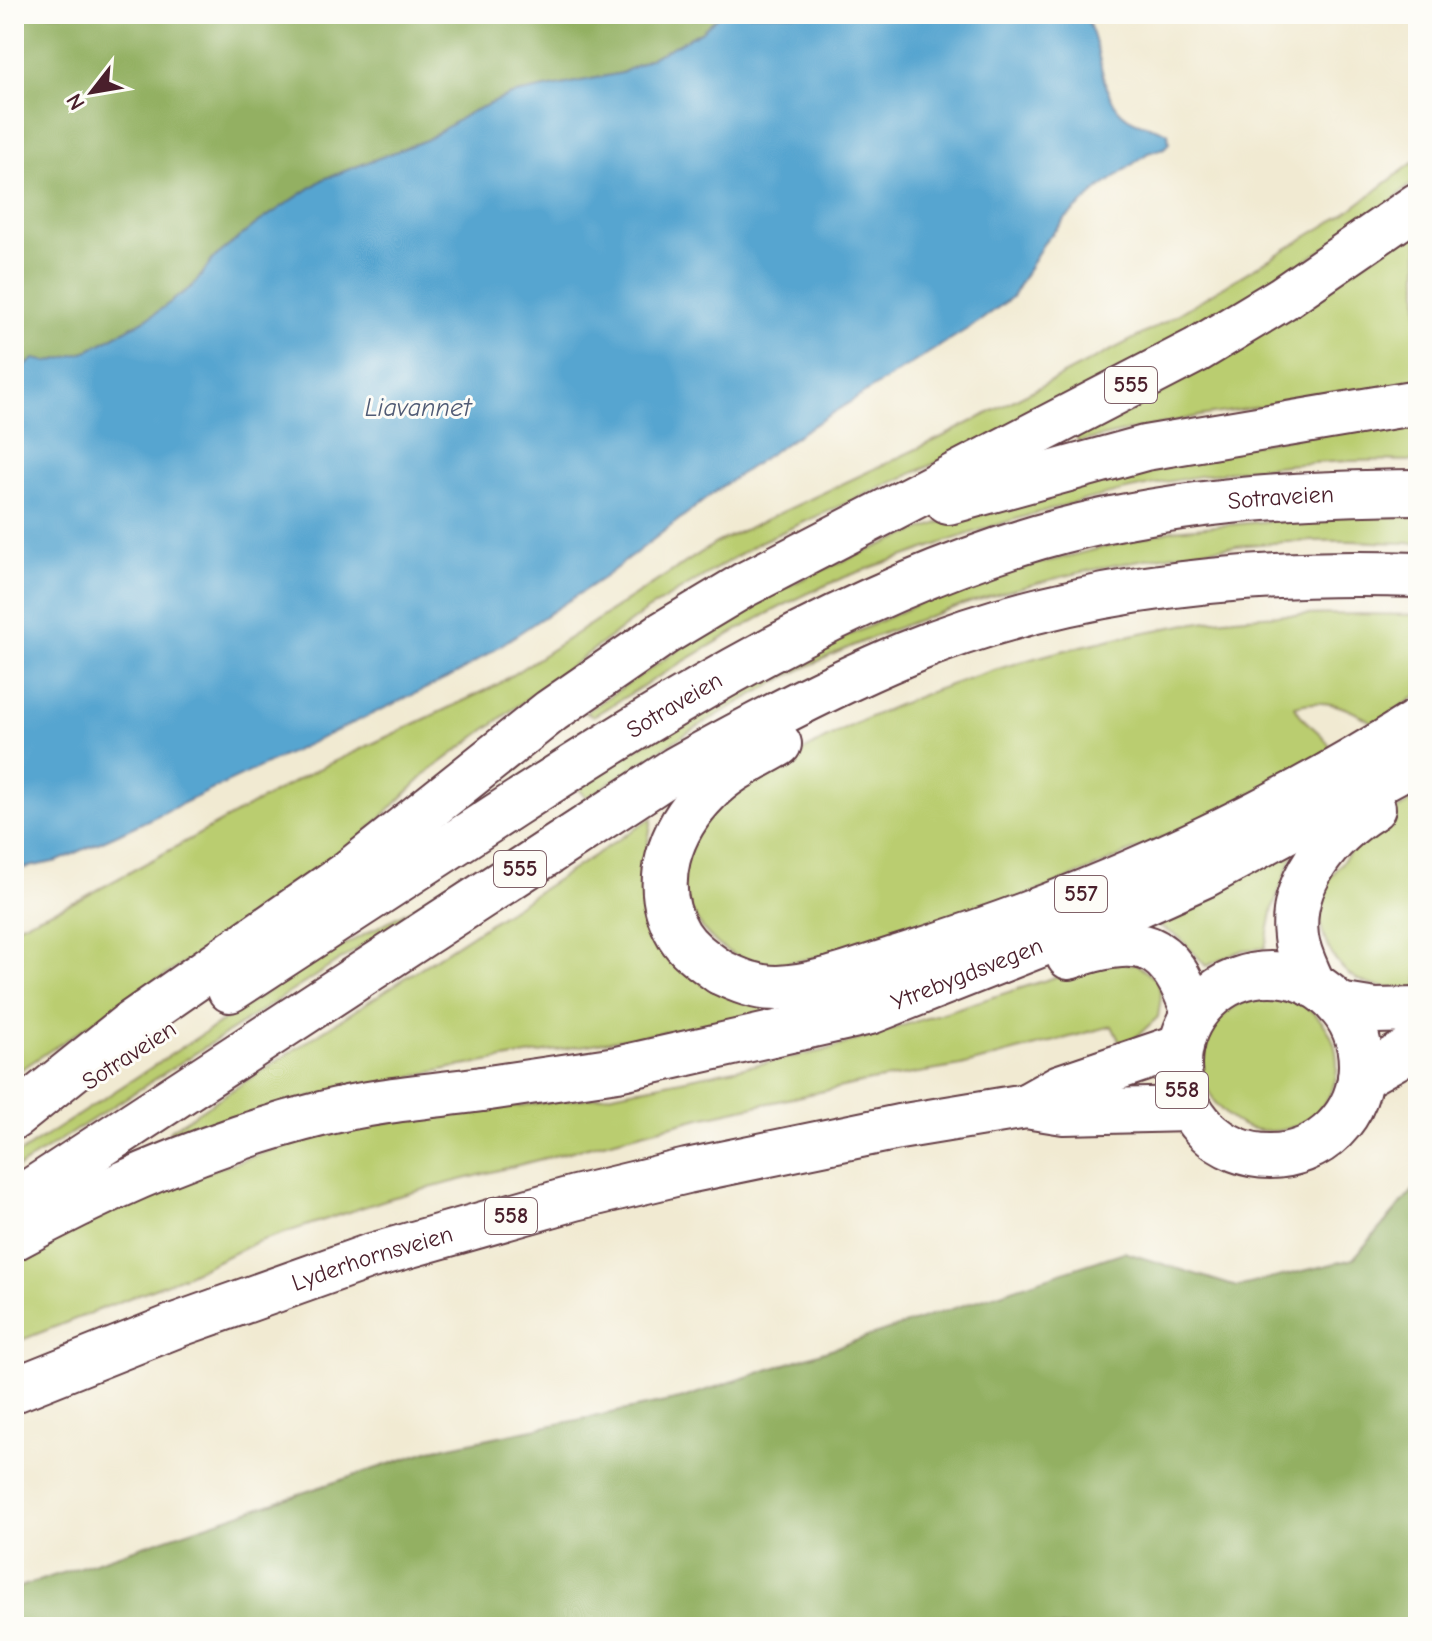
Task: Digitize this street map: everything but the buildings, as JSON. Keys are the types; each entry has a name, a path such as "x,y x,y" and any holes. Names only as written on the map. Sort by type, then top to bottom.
{"main road":[{"name":"555","path":"14,1117 130,1024 349,872 564,702 664,633 744,585 1197,350 1306,283 1418,205"},
{"name":"555","path":"830,541 1057,470 1145,448 1418,402"},
{"name":"Sotraveien","path":"14,1130 649,718 801,633 880,596 961,563 1042,537 1145,513 1235,499 1418,492"},
{"name":"555","path":"14,1202 676,769 765,719 907,653 986,626 1173,584 1266,575 1418,575"},
{"name":"555","path":"720,972 696,954 679,935 665,890 665,866 672,839 686,815 710,789 825,718 985,651 1061,607"},
{"name":"557","path":"720,972 748,985 779,988 976,934 1110,882 1193,845 1329,773 1418,721"},
{"name":"Ytrebygdsvegen","path":"14,1238 119,1184 245,1135 328,1112 645,1063 870,1012 1178,887 1280,837 1418,760"},
{"path":"1326,995 1296,939 1295,915 1300,892 1312,867 1335,837 1359,817 1418,781"},
{"name":"557","path":"870,1012 993,983 1098,947 1125,943 1160,954 1175,967 1187,1030"},
{"name":"558","path":"1326,995 1357,1039 1360,1078 1354,1100 1343,1119 1317,1142 1286,1154 1263,1156 1241,1151 1203,1127 1190,1109 1178,1067 1187,1030 1227,984 1248,976 1292,976 1326,995 1375,1011 1418,1010"},
{"name":"Lyderhornsveien","path":"1026,1106 1060,1087 1187,1030"},
{"path":"1360,1078 1418,1045"},
{"name":"Lyderhornsveien","path":"14,1390 177,1325 368,1257 575,1198 883,1130 1026,1106 1064,1112 1190,1109"}],"green space":[{"path":"14,14 721,14 701,32 622,73 511,95 471,112 426,140 324,179 256,224 214,258 194,285 153,315 86,352 48,362 34,359 14,374"},
{"path":"1418,159 1418,178 1377,214 1251,297 1018,426 762,541 644,612 427,773 361,837 204,950 14,1074 14,927 81,899 310,773 495,686 716,543 938,439 1153,329 1346,213"},
{"path":"1418,229 1418,384 1199,416 1078,442 1076,437"},
{"path":"1418,416 1418,461 1291,464 1228,471 1104,495 1043,511 831,583 740,629 593,716 585,713 693,640 778,591 859,554 939,523 1021,496 1119,471"},
{"path":"1345,514 1418,515 1418,543 1315,541 1185,553 1118,564 984,598 858,644 772,684 665,747 587,798 576,786 666,731 813,652 926,600 998,574 1173,530"},
{"path":"1418,615 1418,695 1375,724 1336,705 1306,703 1295,706 1330,746 1328,755 1087,871 963,918 899,937 778,964 756,963 726,951 704,930 688,904 683,875 687,852 694,833 709,814 732,795 796,755 871,716 990,671 1112,639 1229,618"},
{"path":"1418,797 1418,987 1374,986 1343,969 1333,956 1319,919 1316,896 1370,826"},
{"path":"652,818 642,877 645,904 763,1006 765,1015 451,1068 296,1101 175,1139 169,1131"},
{"path":"1294,852 1273,907 1265,948 1243,950 1206,966 1179,937 1147,920"},
{"path":"455,886 14,1170 14,1157 316,960"},
{"path":"1103,962 1136,964 1158,981 1161,997 1158,1017 1123,1049 1112,1026 961,1066 865,1082 696,1119 391,1198 257,1242 185,1276 14,1343 14,1257 117,1202 311,1137 407,1118 598,1097 823,1051"},
{"path":"1270,997 1296,1002 1317,1017 1332,1038 1337,1064 1332,1090 1317,1111 1296,1126 1270,1131 1244,1126 1223,1111 1208,1090 1203,1064 1208,1038 1223,1017 1244,1002"},
{"path":"1418,1185 1418,1627 14,1627 14,1589 431,1450 680,1399 1124,1252 1237,1287 1353,1259"}],"water":[{"name":"Liavannet","path":"721,14 1083,14 1090,26 1114,103 1132,120 1168,133 1169,143 1148,153 1065,219 1043,244 1012,297 980,321 799,434 724,485 606,576 457,674 58,861 14,870 14,374 34,359 49,362 86,352 153,315 194,285 214,258 256,224 324,179 426,140 471,112 511,95 622,73 701,32"}]}
